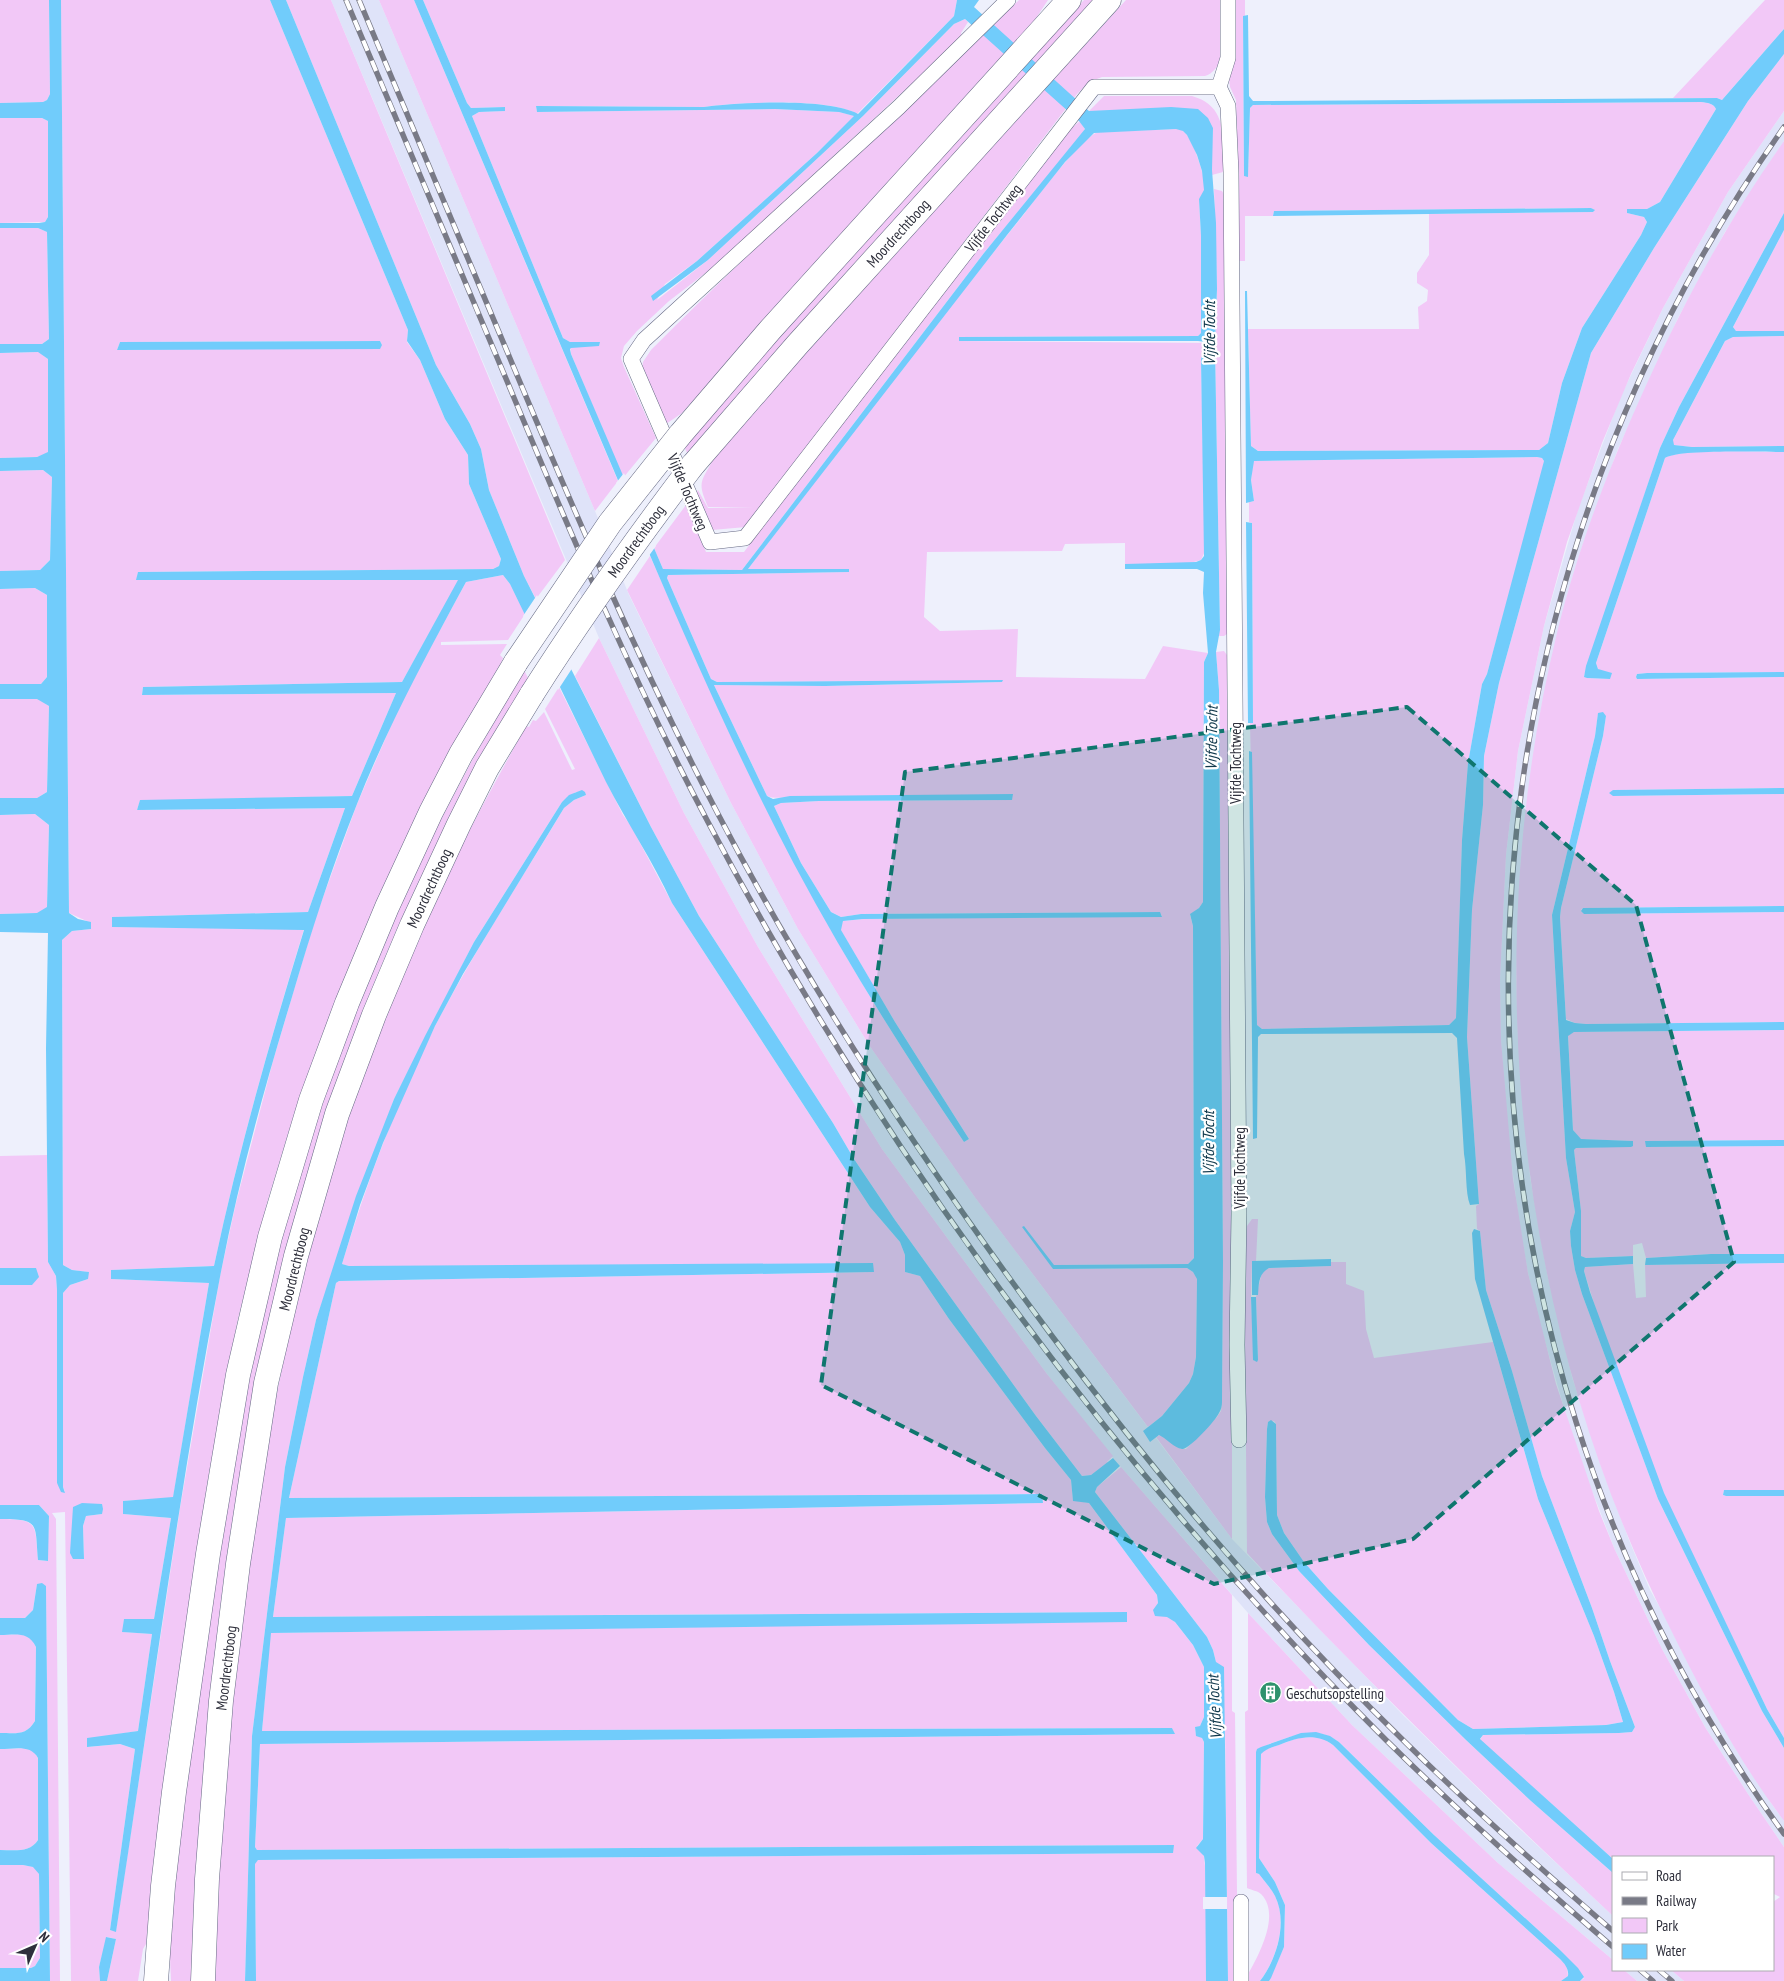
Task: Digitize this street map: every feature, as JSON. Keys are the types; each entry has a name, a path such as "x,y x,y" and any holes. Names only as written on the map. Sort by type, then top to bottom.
{"main road":[{"name":"Moordrechtboog","path":"156,1981 163,1886 174,1792 206,1564 238,1374 270,1237 311,1100 347,1003 387,907 431,812 461,754 516,662 610,523 679,436 770,330 1070,0"},
{"name":"Moordrechtboog","path":"203,1981 207,1879 220,1711 238,1564 266,1382 296,1256 337,1114 385,988 412,925 487,768 570,634 627,551 692,466 797,345 1109,0"}],"street":[{"name":"Vijfde Tochtweg","path":"1008,0 898,106 644,340 631,359 710,542 745,538 1094,87 1219,87 1228,106 1231,182 1239,1440"},
{"path":"1219,87 1228,58 1228,0"},
{"path":"1241,1902 1241,1981"}],"highlighted area":[{"path":"1407,707 1636,905 1734,1262 1413,1539 1214,1584 821,1385 905,772"}],"shaded area":[{"path":"331,0 379,0 629,595 731,803 798,929 869,1045 974,1196 1232,1539 1404,1716 1509,1819 1612,1915 1612,1959 1498,1863 1352,1725 1248,1613 1113,1458 1047,1374 882,1149 758,947 684,813 599,638"},
{"path":"1784,111 1784,141 1725,232 1679,316 1618,449 1582,547 1568,592 1542,704 1534,752 1521,858 1516,977 1518,1040 1530,1177 1547,1273 1572,1377 1601,1466 1650,1590 1771,1803 1784,1821 1784,1847 1705,1727 1662,1649 1615,1550 1585,1473 1568,1422 1540,1324 1528,1273 1519,1221 1508,1136 1501,1040 1500,980 1506,855 1518,751 1544,626 1578,509 1620,398 1663,308 1728,192"},
{"path":"1625,1971 1672,1971 1684,1981 1637,1981"}],"green space":[{"path":"0,0 49,0 50,94 47,100 43,102 0,103"},
{"path":"61,0 270,0 408,330 407,342 420,360 445,419 468,455 469,484 501,559 499,566 493,569 138,572 137,580 459,580 402,682 143,687 142,695 396,693 352,796 140,801 137,810 345,808 308,912 112,917 112,927 304,929 255,1097 233,1181 214,1266 111,1270 111,1279 209,1283 173,1498 123,1501 123,1514 171,1518 154,1619 124,1619 123,1632 152,1634 138,1731 87,1739 88,1747 120,1744 135,1749 110,1930 116,1931 180,1508 220,1276 236,1203 273,1061 314,922 357,804 403,698 466,582 503,575 510,584 525,614 508,640 441,642 441,645 507,644 500,655 503,658 498,671 406,841 367,923 321,1038 295,1111 267,1203 237,1323 207,1485 167,1750 146,1944 143,1949 138,1981 107,1981 116,1939 107,1937 99,1967 100,1981 71,1981 65,1512 52,1513 56,1519 60,1981 50,1981 46,1586 37,1584 33,1610 25,1618 0,1618 0,1519 28,1522 35,1531 38,1560 47,1561 49,1516 39,1505 0,1505 0,1285 32,1285 36,1268 0,1268 0,1156 47,1155 48,1262 56,1276 57,1290 57,1483 65,1492 63,1487 63,1293 70,1285 88,1279 88,1272 72,1270 63,1265 62,940 72,931 91,929 91,923 69,913","holes":["380,341 382,345 117,350 120,342","73,1507 102,1514 86,1516 83,1526 84,1558"]},
{"path":"286,0 331,0 565,560 536,599 524,576 489,490 481,449 470,424 436,365"},
{"path":"379,0 414,0 618,481 595,511"},
{"path":"423,0 957,0 954,16 857,114 827,105 806,103 760,103 704,107 536,106 537,112 775,109 839,112 855,116 817,153 697,261 665,284 657,300 708,260 776,197 863,116 954,24 965,19 968,22 961,33 962,37 716,265 669,301 624,346 621,358 624,367 656,438 623,478 571,354 570,342 563,338 472,116 479,112 505,111 505,107 471,108 467,103"},
{"path":"1019,0 1048,0 1032,24 682,413 666,424 642,371 643,362 651,350 742,261"},
{"path":"1084,0 1095,0 688,455 684,446 773,343"},
{"path":"1126,0 1223,0 1224,43 1219,63 1213,71 1205,76 1102,77 1089,82 1077,94 746,527 712,530 696,494 698,490 708,508 754,508 708,507 702,492 702,482 713,460 819,337"},
{"path":"1233,0 1245,0 1245,16 1243,16 1244,176 1248,176 1250,108 1253,105 1701,102 1715,107 1716,109 1660,202 1647,209 1627,213 1644,217 1647,222 1641,235 1582,328 1562,383 1548,443 1539,450 1258,451 1251,446 1248,329 1419,329 1418,307 1427,301 1428,290 1417,283 1417,273 1429,255 1429,214 1593,212 1594,210 1591,208 1274,211 1273,216 1245,216 1245,261 1236,261 1238,172 1236,100 1230,87 1229,79"},
{"path":"1765,0 1784,0 1784,29 1722,100 1717,98 1673,98"},
{"path":"1784,54 1784,111 1728,192 1663,308 1631,374 1602,443 1567,542 1544,626 1518,751 1506,855 1500,980 1501,1040 1513,1179 1528,1273 1556,1384 1599,1511 1615,1550 1662,1649 1705,1727 1784,1847 1784,1981 1684,1981 1672,1971 1774,1971 1774,1901 1780,1897 1774,1894 1774,1856 1612,1856 1612,1858 1480,1740 1483,1735 1632,1732 1635,1727 1542,1476 1512,1371 1486,1290 1480,1231 1477,1229 1476,1206 1479,1204 1467,1037 1472,910 1483,805 1484,756 1499,683 1591,353 1654,248 1748,101"},
{"path":"1104,96 1192,96 1204,101 1213,108 1221,126 1223,137 1223,172 1212,175 1210,170 1213,128 1089,111"},
{"path":"0,118 42,118 48,121 48,217 45,222 0,223"},
{"path":"1080,121 1085,129 1082,134 984,253 742,570 663,569 654,548 686,505 706,552 744,552 1064,134"},
{"path":"1176,129 1183,131 1191,141 1207,190 1199,199 1201,333 1198,336 960,337 959,341 1215,343 1217,289 1214,189 1222,191 1226,198 1227,634 1218,636 1220,629 1215,347 1205,348 1201,359 1205,551 1201,560 1174,564 1125,564 1125,543 1065,544 1062,551 927,552 924,617 940,631 1018,629 1016,677 1145,679 1163,646 1208,653 1204,662 1203,902 1190,915 1193,926 1194,1258 1188,1264 1053,1265 1024,1226 1053,1269 1187,1268 1197,1278 1196,1357 1193,1374 1189,1383 1162,1416 1148,1427 974,1196 869,1045 798,929 731,803 627,590 650,556 738,750 814,900 875,1005 919,1074 964,1142 969,1139 895,1022 840,929 843,921 863,919 1162,916 1159,912 861,914 841,917 831,912 801,863 774,806 781,803 819,801 1012,800 837,796 775,798 767,796 714,685 825,686 1002,681 717,682 711,679 667,578 668,575 849,572 849,569 748,569 955,301 1071,155 1098,132"},
{"path":"1784,141 1784,213 1679,407 1660,448 1584,676 1587,678 1610,679 1598,669 1596,663 1665,458 1673,455 1703,452 1784,452 1784,672 1647,673 1637,674 1636,677 1637,679 1784,677 1784,788 1613,790 1614,796 1784,794 1784,906 1583,908 1581,910 1584,914 1784,912 1784,1022 1586,1024 1575,1023 1566,1019 1560,917 1603,736 1606,716 1598,714 1595,736 1552,915 1566,1158 1575,1212 1570,1231 1575,1270 1582,1294 1658,1499 1762,1711 1784,1748 1784,1821 1722,1727 1670,1628 1618,1511 1576,1390 1545,1265 1525,1138 1517,1010 1519,882 1533,754 1558,629 1578,557 1617,452 1675,324 1734,217"},
{"path":"0,228 38,228 47,232 49,339 42,344 0,344"},
{"path":"1784,230 1784,331 1736,331 1733,327"},
{"path":"1784,336 1784,446 1692,447 1673,445 1673,440 1725,341 1733,337"},
{"path":"39,352 48,359 48,453 37,457 0,458 0,353"},
{"path":"1542,458 1544,461 1543,471 1487,674 1482,684 1468,763 1462,840 1456,1018 1449,1025 1262,1029 1257,1025 1250,723 1253,722 1252,523 1249,522 1249,502 1254,501 1251,480 1253,461"},
{"path":"43,470 52,477 50,560 40,570 0,571 0,471"},
{"path":"35,588 47,595 47,677 41,684 0,684 0,589"},
{"path":"599,638 684,813 758,947 882,1149 1047,1374 1113,1456 1108,1463 1091,1475 1082,1476 1036,1416 895,1220 699,916 651,827 575,676"},
{"path":"1224,651 1227,655 1235,1434 1232,1438 1232,1539 1156,1437 1160,1435 1181,1449 1186,1449 1217,1417 1221,1411 1222,1402 1223,1262 1219,690 1216,652"},
{"path":"524,670 529,680 447,826 413,893 382,963 335,1087 318,1138 288,1243 253,1403 224,1575 212,1689 192,1981 171,1981 169,1935 180,1824 205,1645 248,1377 286,1215 346,1033 385,937 428,844 474,757"},
{"path":"559,687 623,815 631,826 672,903 870,1207 900,1242 905,1255 905,1272 920,1276 949,1319 1071,1480 1073,1500 1089,1503 1157,1595 1158,1603 1156,1608 1175,1622 1193,1645 1204,1667 1204,1717 1200,1726 1195,1728 1196,1735 1202,1738 1204,1742 1203,1839 1197,1846 1204,1856 1206,1876 1206,1981 256,1981 255,1863 258,1860 1173,1853 1173,1845 257,1850 255,1847 260,1744 1174,1734 1172,1728 262,1731 270,1633 1127,1621 1126,1612 273,1617 286,1518 1043,1503 1042,1494 289,1498 336,1283 339,1281 874,1272 349,1266 342,1264 384,1142 408,1082 436,1024 482,942 564,808 574,800 586,795 576,792 562,802 474,942 394,1099 316,1320 285,1467 252,1736 245,1981 213,1981 217,1897 228,1758 246,1586 273,1416 310,1248 333,1165 360,1083 394,993 447,876 526,726 529,727 533,720 536,721 544,712 572,770 575,769 545,709"},
{"path":"37,698 49,706 47,792 37,798 0,798 0,699"},
{"path":"35,814 49,825 47,908 38,913 0,914 0,815"},
{"path":"1784,1030 1784,1140 1646,1141 1646,1147 1784,1146 1784,1254 1711,1254 1646,1258 1642,1243 1633,1245 1633,1256 1586,1258 1581,1256 1581,1211 1574,1150 1576,1148 1633,1146 1633,1141 1580,1139 1573,1130 1568,1035 1574,1032"},
{"path":"1252,1219 1258,1219 1256,1261 1252,1261 1251,1297 1254,1361 1258,1360 1256,1297 1262,1272 1269,1268 1331,1266 1331,1262 1346,1262 1346,1284 1364,1291 1366,1329 1374,1358 1493,1342 1538,1499 1594,1636 1623,1722 1606,1725 1473,1729 1458,1720 1328,1589 1304,1562 1284,1533 1277,1515 1276,1424 1274,1421 1268,1422 1267,1429 1265,1497 1267,1522 1272,1534 1299,1571 1369,1645 1531,1801 1612,1872 1612,1915 1427,1738 1247,1553 1244,1235"},
{"path":"1784,1263 1784,1490 1724,1490 1723,1495 1784,1496 1784,1738 1767,1709 1663,1493 1598,1316 1584,1271 1585,1267 1633,1264 1636,1298 1646,1297 1645,1265"},
{"path":"1121,1467 1232,1595 1232,1711 1235,1713 1238,1981 1228,1981 1225,1727 1216,1662 1207,1637 1095,1492 1097,1487"},
{"path":"1248,1613 1352,1725 1498,1863 1612,1959 1612,1971 1625,1971 1637,1981 1580,1981 1584,1978 1559,1949 1434,1835 1339,1742 1324,1735 1310,1733 1274,1742 1256,1752 1256,1873 1259,1874 1275,1896 1281,1917 1276,1951 1266,1972 1260,1981 1246,1981 1266,1936 1269,1913 1267,1903 1261,1894 1247,1888 1245,1712 1248,1710"},
{"path":"23,1634 32,1639 36,1647 35,1721 32,1726 20,1733 0,1733 0,1635"},
{"path":"1313,1737 1324,1739 1333,1745 1431,1843 1560,1959 1567,1966 1568,1976 1561,1981 1269,1981 1284,1947 1285,1905 1275,1882 1259,1858 1261,1754 1264,1750 1298,1738"},
{"path":"29,1748 38,1758 38,1840 26,1849 0,1850 0,1749"},
{"path":"0,1865 34,1867 39,1874 40,1958 35,1966 31,1968 0,1968"}],"water":[{"path":"49,0 61,0 69,913 78,919 91,922 91,929 72,931 62,940 63,1265 72,1270 89,1272 88,1279 70,1285 63,1293 63,1487 65,1493 61,1492 57,1483 57,1290 56,1276 48,1262 46,1049 48,933 0,932 0,914 37,913 47,907 49,825 35,814 0,815 0,798 37,798 47,792 49,706 37,699 0,699 0,684 41,684 47,677 47,595 35,588 0,589 0,571 40,570 50,560 52,477 43,470 0,471 0,458 37,457 48,452 48,359 38,352 0,353 0,344 42,344 49,339 47,232 38,228 0,228 0,223 39,223 45,222 48,217 48,121 42,118 0,118 0,103 43,102 47,100 50,94"},
{"name":"Vijfde Tocht","path":"270,0 286,0 436,365 470,424 481,449 489,490 524,576 651,827 699,916 895,1220 1036,1416 1082,1476 1091,1475 1113,1458 1120,1466 1097,1487 1095,1492 1207,1637 1216,1662 1224,1667 1228,1981 1206,1981 1205,1863 1204,1856 1196,1848 1203,1839 1204,1742 1202,1738 1196,1736 1195,1727 1200,1726 1204,1717 1204,1667 1193,1645 1175,1622 1167,1617 1155,1616 1153,1610 1158,1603 1157,1595 1089,1503 1073,1501 1071,1480 949,1319 920,1276 905,1272 905,1255 900,1242 870,1207 672,903 657,872 606,782 510,584 503,575 466,582 395,719 369,775 339,852 322,900 271,1066 243,1171 220,1277 191,1440 116,1932 110,1930 135,1749 120,1744 87,1747 87,1738 138,1731 152,1634 122,1632 124,1619 154,1619 171,1518 123,1514 123,1501 173,1497 209,1283 111,1279 111,1270 214,1266 233,1181 255,1097 304,930 112,927 112,917 308,912 345,808 137,810 140,800 352,796 396,693 142,695 143,687 402,682 458,580 136,580 138,572 493,569 499,566 501,559 469,484 468,455 445,419 420,360 407,341 408,330"},
{"name":"Vijfde Tocht","path":"414,0 423,0 467,103 471,108 505,107 505,111 479,112 472,116 563,338 570,342 600,342 599,346 571,348 571,354 663,569 742,570 984,253 1085,129 1079,121 965,19 954,24 863,116 708,260 653,301 651,296 697,261 817,153 854,116 839,112 775,109 537,112 536,106 704,107 760,103 806,103 827,105 858,114 954,16 957,0 979,0 974,7 1089,111 1171,107 1198,109 1208,118 1213,128 1212,170 1216,223 1217,289 1215,343 1198,341 959,341 959,337 1198,336 1201,333 1199,199 1204,190 1202,171 1197,155 1187,135 1183,131 1176,129 1094,133 1065,162 1007,235 748,569 849,569 849,572 668,575 667,578 711,679 717,682 1003,680 1002,682 825,686 714,685 767,796 773,799 790,796 1013,794 1012,800 819,801 781,803 774,806 801,863 831,912 841,917 861,914 1160,912 1162,917 863,919 843,921 841,930 895,1022 969,1139 964,1142 854,970 794,864 743,763 650,556"},
{"path":"1248,15 1249,96 1253,101 1717,98 1722,100 1784,29 1784,54 1748,101 1654,248 1591,353 1499,683 1484,756 1483,805 1472,910 1467,1037 1479,1204 1470,1205 1467,1194 1457,1038 1452,1033 1261,1034 1258,1037 1257,1138 1253,1139 1249,751 1252,752 1257,1025 1262,1029 1449,1025 1456,1018 1462,840 1468,763 1482,684 1487,674 1544,461 1542,458 1537,457 1254,461 1251,480 1254,501 1246,503 1245,291 1247,291 1251,446 1258,451 1539,450 1548,443 1562,383 1582,328 1641,235 1647,222 1644,217 1627,213 1627,209 1647,209 1660,202 1716,109 1712,104 1701,102 1253,105 1250,108 1248,177 1244,176 1243,16"},
{"path":"1591,208 1595,210 1593,212 1273,216 1274,211"},
{"path":"1784,213 1784,230 1733,327 1736,331 1784,331 1784,336 1733,337 1725,341 1673,440 1674,445 1692,447 1784,446 1784,452 1703,452 1673,455 1665,458 1596,663 1598,669 1612,673 1610,679 1584,677 1586,666 1660,448 1679,407"},
{"path":"380,341 382,345 380,349 117,350 120,342"},
{"name":"Vijfde Tocht","path":"1215,347 1220,630 1216,652 1219,690 1223,1262 1222,1406 1213,1422 1196,1440 1182,1449 1159,1435 1150,1442 1143,1431 1162,1416 1189,1383 1193,1374 1196,1357 1197,1279 1193,1272 1187,1268 1053,1269 1022,1227 1024,1226 1054,1265 1188,1264 1194,1258 1193,926 1190,914 1199,908 1203,902 1204,662 1208,653 1203,593 1204,572 1197,569 1125,569 1125,564 1196,562 1204,556 1201,359 1205,348"},
{"path":"1246,522 1252,523 1253,723 1248,723"},
{"path":"1784,672 1784,677 1637,679 1636,677 1637,674 1647,673"},
{"path":"1603,712 1606,716 1603,736 1561,908 1566,1020 1586,1024 1784,1022 1784,1030 1574,1032 1568,1036 1573,1130 1581,1139 1633,1141 1633,1146 1631,1147 1576,1148 1574,1150 1581,1211 1581,1256 1586,1258 1633,1256 1633,1264 1585,1267 1584,1271 1590,1292 1664,1493 1767,1709 1784,1738 1784,1748 1762,1711 1658,1499 1582,1294 1575,1270 1570,1231 1575,1212 1566,1158 1552,915 1595,736 1598,713"},
{"path":"1784,788 1784,794 1613,796 1609,793 1613,790"},
{"path":"582,790 586,795 574,800 564,808 463,974 435,1026 383,1143 360,1205 342,1264 349,1266 873,1263 874,1272 339,1281 336,1283 289,1498 1042,1494 1043,1503 286,1518 273,1617 1127,1612 1127,1622 271,1633 262,1731 1172,1728 1175,1734 260,1744 255,1847 257,1850 1174,1845 1173,1853 258,1860 255,1864 256,1981 245,1981 252,1736 285,1467 316,1320 356,1196 394,1099 425,1036 474,942 562,802 569,795"},
{"path":"1784,906 1784,912 1584,914 1581,911 1583,908"},
{"path":"1784,1140 1784,1146 1646,1147 1645,1141"},
{"path":"1474,1229 1480,1231 1486,1290 1512,1371 1542,1476 1635,1727 1632,1732 1483,1735 1480,1739 1612,1858 1612,1872 1531,1801 1369,1645 1299,1571 1272,1534 1267,1522 1265,1497 1267,1429 1268,1422 1271,1420 1276,1424 1277,1515 1284,1533 1304,1562 1328,1589 1458,1720 1473,1729 1606,1725 1623,1722 1594,1636 1538,1499 1475,1279 1472,1233"},
{"path":"1711,1254 1784,1254 1784,1263 1645,1265 1646,1258"},
{"path":"1331,1259 1331,1266 1269,1268 1261,1276 1258,1295 1252,1295 1252,1261"},
{"path":"0,1268 36,1268 39,1277 32,1285 0,1285"},
{"path":"1251,1297 1256,1297 1257,1362 1253,1360"},
{"path":"1724,1490 1784,1490 1784,1496 1726,1496 1723,1495"},
{"path":"82,1503 102,1504 103,1509 102,1514 86,1516 83,1526 84,1559 73,1559 70,1553 73,1507"},
{"path":"0,1505 39,1505 49,1516 48,1561 38,1560 33,1526 29,1522 22,1520 0,1519"},
{"path":"42,1583 46,1586 50,1981 0,1981 0,1968 31,1968 35,1966 40,1958 39,1874 33,1867 0,1865 0,1850 26,1849 38,1840 38,1758 27,1749 0,1749 0,1733 20,1733 32,1726 35,1721 36,1647 25,1636 0,1635 0,1618 25,1618 33,1610 37,1584"},
{"path":"1316,1732 1330,1736 1339,1742 1434,1835 1559,1949 1578,1968 1584,1977 1580,1981 1561,1981 1568,1976 1568,1971 1560,1959 1431,1843 1333,1745 1313,1737 1292,1740 1272,1747 1261,1754 1259,1858 1275,1882 1285,1905 1284,1947 1269,1981 1260,1981 1276,1951 1281,1917 1275,1896 1259,1874 1256,1873 1256,1752 1261,1747 1301,1733"},
{"path":"106,1937 116,1939 107,1981 100,1981 99,1967"}],"pier":[{"path":"624,473 656,546 648,557 616,483"},
{"path":"537,595 573,667 558,690 523,616"},
{"path":"1203,1897 1227,1897 1227,1909 1203,1909"}],"railway":[{"path":"346,0 554,493 627,659 708,822 777,947 851,1070 930,1189 1012,1306 1100,1420 1191,1530 1287,1637 1386,1740 1555,1897 1612,1946"},
{"path":"359,0 558,472 635,644 689,758 793,950 874,1082 961,1210 1052,1336 1134,1443 1265,1597 1357,1695 1456,1791 1612,1930"},
{"path":"1784,127 1664,327 1578,539 1526,758 1508,981 1525,1204 1576,1423 1663,1634 1784,1834"},
{"path":"1641,1971 1653,1981"},
{"path":"1660,1971 1672,1981"}],"place":[{"name":"Geschutsopstelling","path":"1270,1693"}]}
